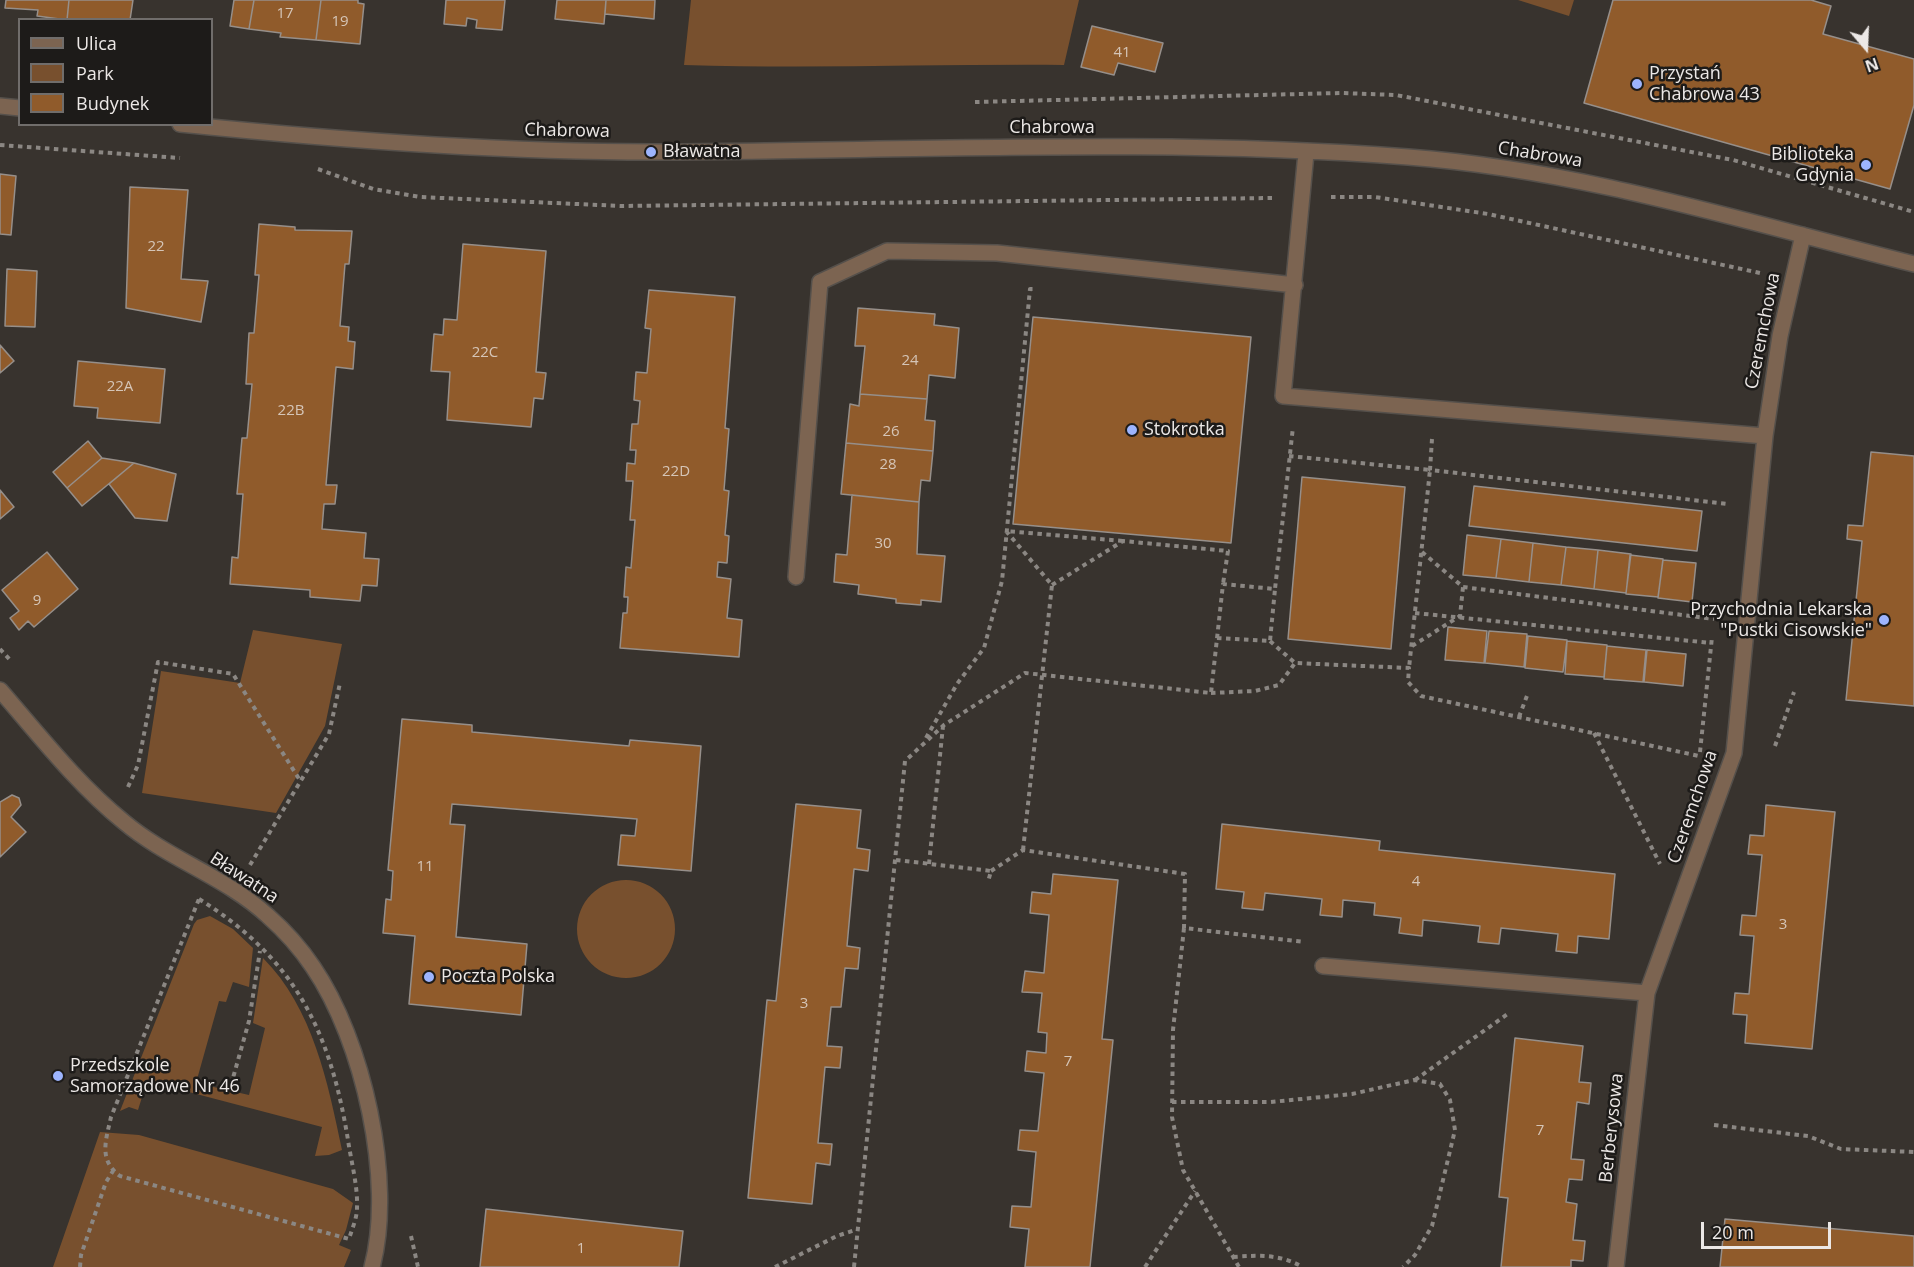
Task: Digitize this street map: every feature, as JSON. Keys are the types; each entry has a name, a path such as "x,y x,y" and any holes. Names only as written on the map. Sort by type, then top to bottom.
{"street":[{"path":"0,106 18,108"},
{"name":"Chabrowa","path":"202,126 380,142 520,150 651,152 1156,147 1409,157 1550,174 1694,206 1914,264"},
{"path":"1306,153 1283,396 1765,436"},
{"name":"Czeremchowa","path":"1647,993 1734,753 1765,436 1780,336 1803,235"},
{"path":"796,577 820,282 887,251 998,253 1295,285"},
{"name":"Bławatna","path":"0,690 70,771 124,823 158,848 233,891 267,915 313,967 349,1042 364,1091 380,1184 379,1242 372,1267"},
{"path":"1323,966 1647,993"},
{"name":"Berberysowa","path":"1616,1267 1647,993"}],"path":[{"path":"975,102 1330,93 1396,95 1733,160 1914,212"},
{"path":"0,145 185,158"},
{"path":"311,166 373,189 420,197 622,207 1375,197 1488,214 1760,273"},
{"path":"925,741 957,684 984,648 1002,581 1030,289 1056,291 1059,260"},
{"path":"1270,641 1296,396"},
{"path":"1434,408 1430,470 1408,682 1421,696 1699,756"},
{"path":"1289,456 1728,503 1726,515"},
{"path":"1006,531 1228,551 1211,693"},
{"path":"1006,531 1052,585 1023,850"},
{"path":"1052,585 1123,541"},
{"path":"1421,551 1463,587 1714,618"},
{"path":"1223,584 1275,589"},
{"path":"1460,616 1463,587"},
{"path":"1715,607 1697,770 1727,777"},
{"path":"1415,613 1711,643"},
{"path":"1411,646 1460,616"},
{"path":"1217,638 1270,641 1295,663 1409,668"},
{"path":"126,791 138,765 158,662 233,674 301,782"},
{"path":"854,1267 904,761 944,725 1024,673 1211,693 1255,691 1279,686 1295,663"},
{"path":"233,891 329,734 340,682"},
{"path":"1775,746 1794,692"},
{"path":"1520,717 1528,693"},
{"path":"929,864 944,725"},
{"path":"1594,733 1663,870 1667,859"},
{"path":"896,860 991,871 1023,850 1185,874 1184,928 1173,1030 1172,1117 1183,1170 1239,1267"},
{"path":"988,882 991,871"},
{"path":"199,899 236,922 261,944 291,980 325,1047 345,1115 355,1181 358,1209 349,1239 120,1176 113,1171 105,1159 111,1117 199,899"},
{"path":"1184,928 1330,945 1323,966"},
{"path":"231,1085 249,1021 261,944"},
{"path":"1414,1080 1512,1011 1526,983"},
{"path":"1172,1102 1271,1102 1352,1094 1414,1080 1440,1084 1450,1100 1455,1130 1432,1226 1415,1255 1403,1267"},
{"path":"1714,1125 1808,1136 1841,1149 1914,1152"},
{"path":"80,1267 81,1255 106,1182 113,1171"},
{"path":"1145,1267 1195,1191"},
{"path":"775,1267 837,1236 858,1230"},
{"path":"411,1247 418,1267"},
{"path":"1233,1257 1268,1255 1286,1258 1303,1267"}],"green space":[{"path":"691,0 1079,0 1064,65 779,67 684,65"},
{"path":"1518,0 1574,0 1569,16"},
{"path":"253,630 342,644 325,726 276,813 142,793 161,671 240,683"},
{"path":"626,880 645,884 661,894 671,910 675,929 671,948 661,964 645,974 626,978 607,974 591,964 581,948 577,929 581,910 591,894 607,884"},
{"path":"210,916 233,929 253,948 249,987 233,982 226,1002 219,1001 196,1083 249,1095 265,1028 253,1023 263,958 280,978 306,1023 324,1073 342,1150 329,1155 315,1156 322,1127 147,1081 138,1110 129,1107 120,1111 194,924 197,920"},
{"path":"100,1132 139,1135 333,1189 353,1203 346,1230 339,1245 351,1250 344,1267 53,1267"}],"building":[{"path":"6,0 69,0 67,18 37,16 38,10 5,8"},
{"path":"69,0 133,0 130,18 67,18"},
{"path":"234,0 254,0 249,29 230,26"},
{"path":"254,0 321,0 316,40 280,37 281,33 249,29"},
{"path":"321,0 358,0 358,3 364,4 360,44 316,40"},
{"path":"446,0 505,0 502,30 476,28 477,20 467,18 466,26 444,24"},
{"path":"557,0 606,0 604,24 555,19"},
{"path":"606,0 655,0 654,19 605,14"},
{"path":"1613,0 1811,0 1831,6 1823,34 1914,59 1914,105 1890,189 1584,103"},
{"path":"1092,26 1163,43 1155,72 1118,63 1114,75 1081,67"},
{"path":"0,174 16,176 11,235 0,234"},
{"path":"130,187 188,190 181,279 208,281 201,322 126,308"},
{"path":"259,224 295,227 295,230 352,231 349,264 345,264 340,326 349,327 348,341 355,342 353,369 336,367 326,485 337,485 335,504 324,504 322,529 366,533 364,558 379,559 377,586 362,585 360,601 310,597 310,590 230,584 232,557 238,558 243,494 237,494 242,438 247,438 252,384 246,384 249,333 254,333 259,275 255,275"},
{"path":"463,244 546,251 536,372 546,373 543,399 534,398 531,427 447,420 450,372 431,371 434,334 443,335 444,319 457,320"},
{"path":"7,269 37,271 35,327 5,326"},
{"path":"649,290 735,297 725,428 729,429 724,490 729,491 725,535 729,536 727,563 718,562 717,577 731,579 727,618 742,620 739,657 620,648 623,613 627,613 628,597 624,597 626,567 631,568 635,520 630,520 633,481 626,481 627,463 635,464 636,450 630,450 632,424 638,424 640,401 634,400 636,372 647,373 651,329 645,328"},
{"path":"858,308 935,314 934,325 959,328 955,378 929,375 927,399 860,394 865,346 855,346"},
{"name":"Stokrotka","path":"1033,317 1251,337 1231,543 1013,524"},
{"path":"0,345 14,361 0,373"},
{"path":"78,361 165,369 160,423 97,418 98,408 74,406"},
{"path":"860,394 927,399 925,420 935,421 933,451 846,443 850,404 859,406"},
{"path":"88,441 102,458 67,488 53,472"},
{"path":"846,443 933,451 930,481 921,480 919,502 841,494"},
{"name":"Przychodnia Lekarska \"Pustki Cisowskie\"","path":"1871,452 1914,456 1914,706 1846,700 1862,541 1847,539 1848,525 1863,526"},
{"path":"102,458 134,463 82,506 67,488"},
{"path":"134,463 176,474 167,521 135,518 109,484"},
{"path":"1302,477 1405,487 1391,649 1288,639"},
{"path":"1474,486 1702,511 1697,551 1469,526"},
{"path":"0,490 14,507 0,519"},
{"path":"852,495 919,502 917,554 945,556 941,602 921,600 921,605 896,603 896,599 858,594 859,585 834,582 836,554 847,555"},
{"path":"1467,535 1501,539 1496,578 1463,575"},
{"path":"1501,539 1533,543 1529,582 1496,578"},
{"path":"1533,543 1566,547 1561,585 1529,582"},
{"path":"1566,547 1598,550 1594,589 1561,585"},
{"path":"1598,550 1631,554 1626,593 1594,589"},
{"path":"47,552 78,589 34,627 28,621 19,630 10,618 19,611 2,590"},
{"path":"1630,555 1663,559 1658,597 1626,594"},
{"path":"1663,560 1696,563 1692,602 1658,598"},
{"path":"1448,627 1487,631 1484,663 1445,660"},
{"path":"1489,631 1527,634 1524,667 1485,663"},
{"path":"1528,636 1567,640 1563,672 1525,668"},
{"path":"1567,641 1607,645 1604,677 1565,674"},
{"path":"1607,646 1646,650 1643,682 1604,679"},
{"path":"1647,650 1686,654 1683,686 1644,682"},
{"path":"402,719 472,725 472,732 629,746 630,740 701,746 691,871 618,865 621,835 635,836 637,819 452,804 450,824 465,825 456,937 527,944 521,1015 409,1004 415,936 383,933 386,899 391,900 393,871 388,870"},
{"path":"12,795 19,798 21,805 11,817 26,832 0,857 0,802"},
{"path":"796,804 861,810 857,848 870,850 868,871 854,869 847,946 860,948 858,969 845,968 841,1007 831,1007 827,1046 842,1047 840,1068 825,1067 818,1143 832,1144 830,1165 816,1163 812,1204 748,1198 767,1000 776,1001"},
{"path":"1766,805 1835,812 1812,1049 1745,1043 1747,1015 1733,1014 1735,993 1749,994 1754,936 1740,935 1742,915 1756,916 1762,855 1748,854 1750,835 1764,836"},
{"path":"1222,824 1380,841 1379,850 1615,874 1609,939 1578,936 1577,953 1556,951 1558,934 1501,928 1499,944 1478,942 1480,926 1423,920 1422,936 1399,933 1401,918 1374,915 1375,903 1343,900 1342,917 1320,915 1322,899 1265,893 1263,910 1242,908 1244,892 1216,889"},
{"path":"1053,874 1118,880 1102,1039 1113,1040 1090,1267 1025,1267 1029,1229 1010,1227 1012,1206 1031,1207 1036,1152 1018,1150 1020,1130 1038,1131 1044,1073 1025,1071 1027,1051 1046,1053 1047,1033 1038,1032 1042,993 1022,992 1025,971 1044,973 1049,915 1030,913 1032,892 1051,894"},
{"path":"1515,1038 1583,1046 1579,1082 1591,1083 1589,1104 1577,1102 1571,1159 1584,1160 1582,1180 1569,1179 1566,1202 1577,1204 1573,1240 1585,1241 1583,1261 1571,1260 1571,1267 1501,1267 1508,1198 1499,1197"},
{"path":"486,1209 683,1231 679,1267 480,1267"},
{"path":"1725,1219 1914,1236 1914,1267 1720,1267"}],"place":[{"name":"Przystań Chabrowa 43","path":"1637,84"},
{"name":"Bławatna","path":"651,152"},
{"name":"Biblioteka Gdynia","path":"1866,165"},
{"name":"Stokrotka","path":"1132,430"},
{"name":"Przychodnia Lekarska \"Pustki Cisowskie\"","path":"1884,620"},
{"name":"Poczta Polska","path":"429,977"},
{"name":"Przedszkole Samorządowe Nr 46","path":"58,1076"}]}
